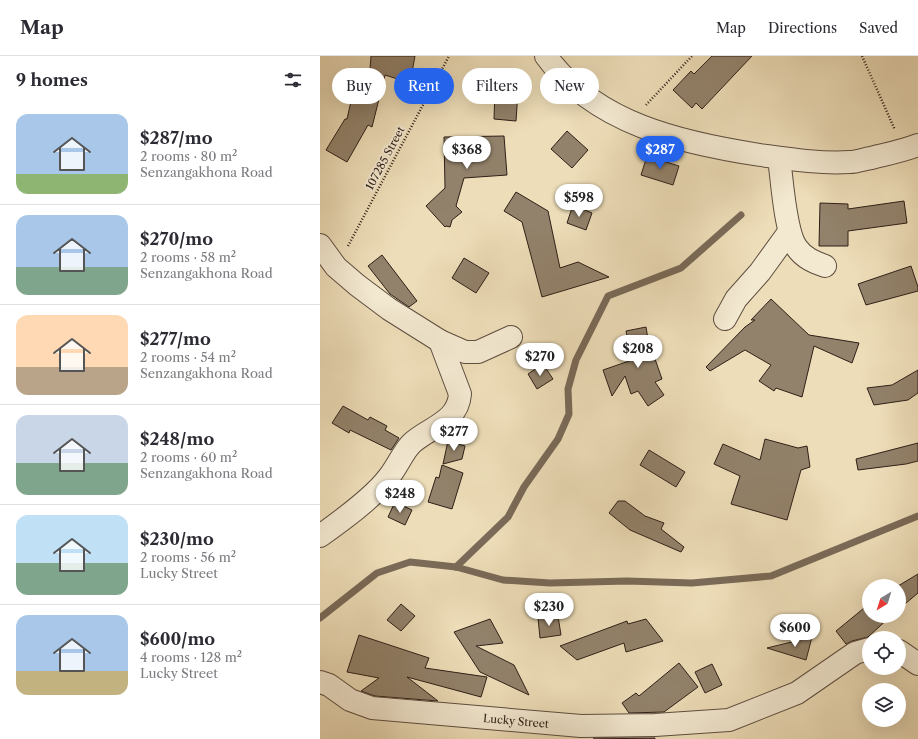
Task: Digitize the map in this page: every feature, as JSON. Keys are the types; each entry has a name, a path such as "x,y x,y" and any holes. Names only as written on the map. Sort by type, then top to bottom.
{"street":[{"path":"546,56 565,79 599,105 630,122 671,137 710,146 780,158 817,161 852,162 911,148"},
{"path":"780,158 790,232 796,248 807,258 825,266"},
{"path":"726,319 736,299 760,272 790,232"},
{"path":"320,245 336,267 357,285 389,309 440,341 465,352 478,352 511,337"},
{"path":"320,536 367,500 388,479 412,443 448,419 459,403 460,394 440,341"},
{"name":"Lucky Street","path":"320,682 329,685 350,700 372,708 581,726 655,725 729,720 797,693 855,653 862,651"},
{"path":"906,656 918,664"}],"path":[{"name":"107285 Street","path":"336,267 448,56"},
{"path":"630,122 692,56"},
{"path":"862,56 911,148"}],"building":[{"path":"371,56 415,56 413,68 394,68 394,78 386,75 386,68 370,68"},
{"path":"712,56 752,56 702,109 696,103 692,108 673,90 691,71 694,74"},
{"path":"350,104 378,104 372,127 368,125 347,162 326,150 345,119 347,119"},
{"path":"495,104 517,104 516,121 494,119"},
{"path":"567,131 588,150 572,168 551,149"},
{"path":"504,136 507,175 464,178 456,206 462,212 452,220 450,227 445,227 426,206 445,188 444,137"},
{"path":"647,156 679,166 673,185 641,175"},
{"path":"516,192 548,211 560,268 578,262 609,277 542,297 522,222 504,211"},
{"path":"904,201 907,223 848,231 848,246 819,246 820,203 848,204 848,209"},
{"path":"573,205 592,213 586,230 567,223"},
{"path":"382,255 417,301 409,307 390,294 368,266"},
{"path":"464,258 489,273 476,293 452,278"},
{"path":"911,266 918,291 866,305 858,284"},
{"path":"771,299 809,335 859,343 852,363 814,346 802,397 776,388 774,391 759,381 771,365 745,350 710,371 706,367 745,327 755,320 751,320"},
{"path":"646,327 648,339 662,379 655,382 664,395 648,406 638,391 631,394 625,376 612,396 603,370 632,360 626,331"},
{"path":"543,364 553,379 537,389 528,374"},
{"path":"918,370 918,393 908,400 874,405 867,388 892,385"},
{"path":"343,406 368,420 370,417 387,426 385,430 399,438 391,450 350,430 349,433 332,423"},
{"path":"765,439 798,448 807,446 810,467 801,470 787,520 731,504 740,476 714,464 723,444 760,460"},
{"path":"448,441 465,446 462,459 443,464"},
{"path":"918,443 918,461 858,470 856,459"},
{"path":"649,450 685,472 676,487 640,465"},
{"path":"442,465 463,473 452,509 428,502 436,477 439,478"},
{"path":"618,501 625,501 645,516 664,523 661,529 684,547 681,552 630,530 609,513"},
{"path":"395,502 412,510 405,525 388,517"},
{"path":"918,574 918,593 906,603 906,581"},
{"path":"401,604 415,616 401,631 387,620"},
{"path":"862,610 862,623 883,623 875,631 862,631 862,638 846,644 836,631"},
{"path":"558,616 561,635 540,638 538,618"},
{"path":"490,619 503,643 476,646 514,665 529,695 480,672 454,632"},
{"path":"646,619 663,641 626,652 624,643 577,660 560,646 627,621 628,624"},
{"path":"359,635 429,658 425,668 487,677 481,697 407,677 438,701 375,696 361,691 379,678 347,672"},
{"path":"812,637 806,660 767,648"},
{"path":"679,663 698,687 664,712 629,713 622,703 636,693 639,696"},
{"path":"712,664 722,685 705,693 695,672"},
{"path":"593,738 655,738 655,739"}],"waterway":[{"path":"456,567 508,517 524,487 558,439 569,414 568,389 576,360 608,296 681,268 741,215"},
{"path":"320,618 377,573 410,562 456,567 503,580 550,583 627,581 692,583 771,576 918,516"}]}
